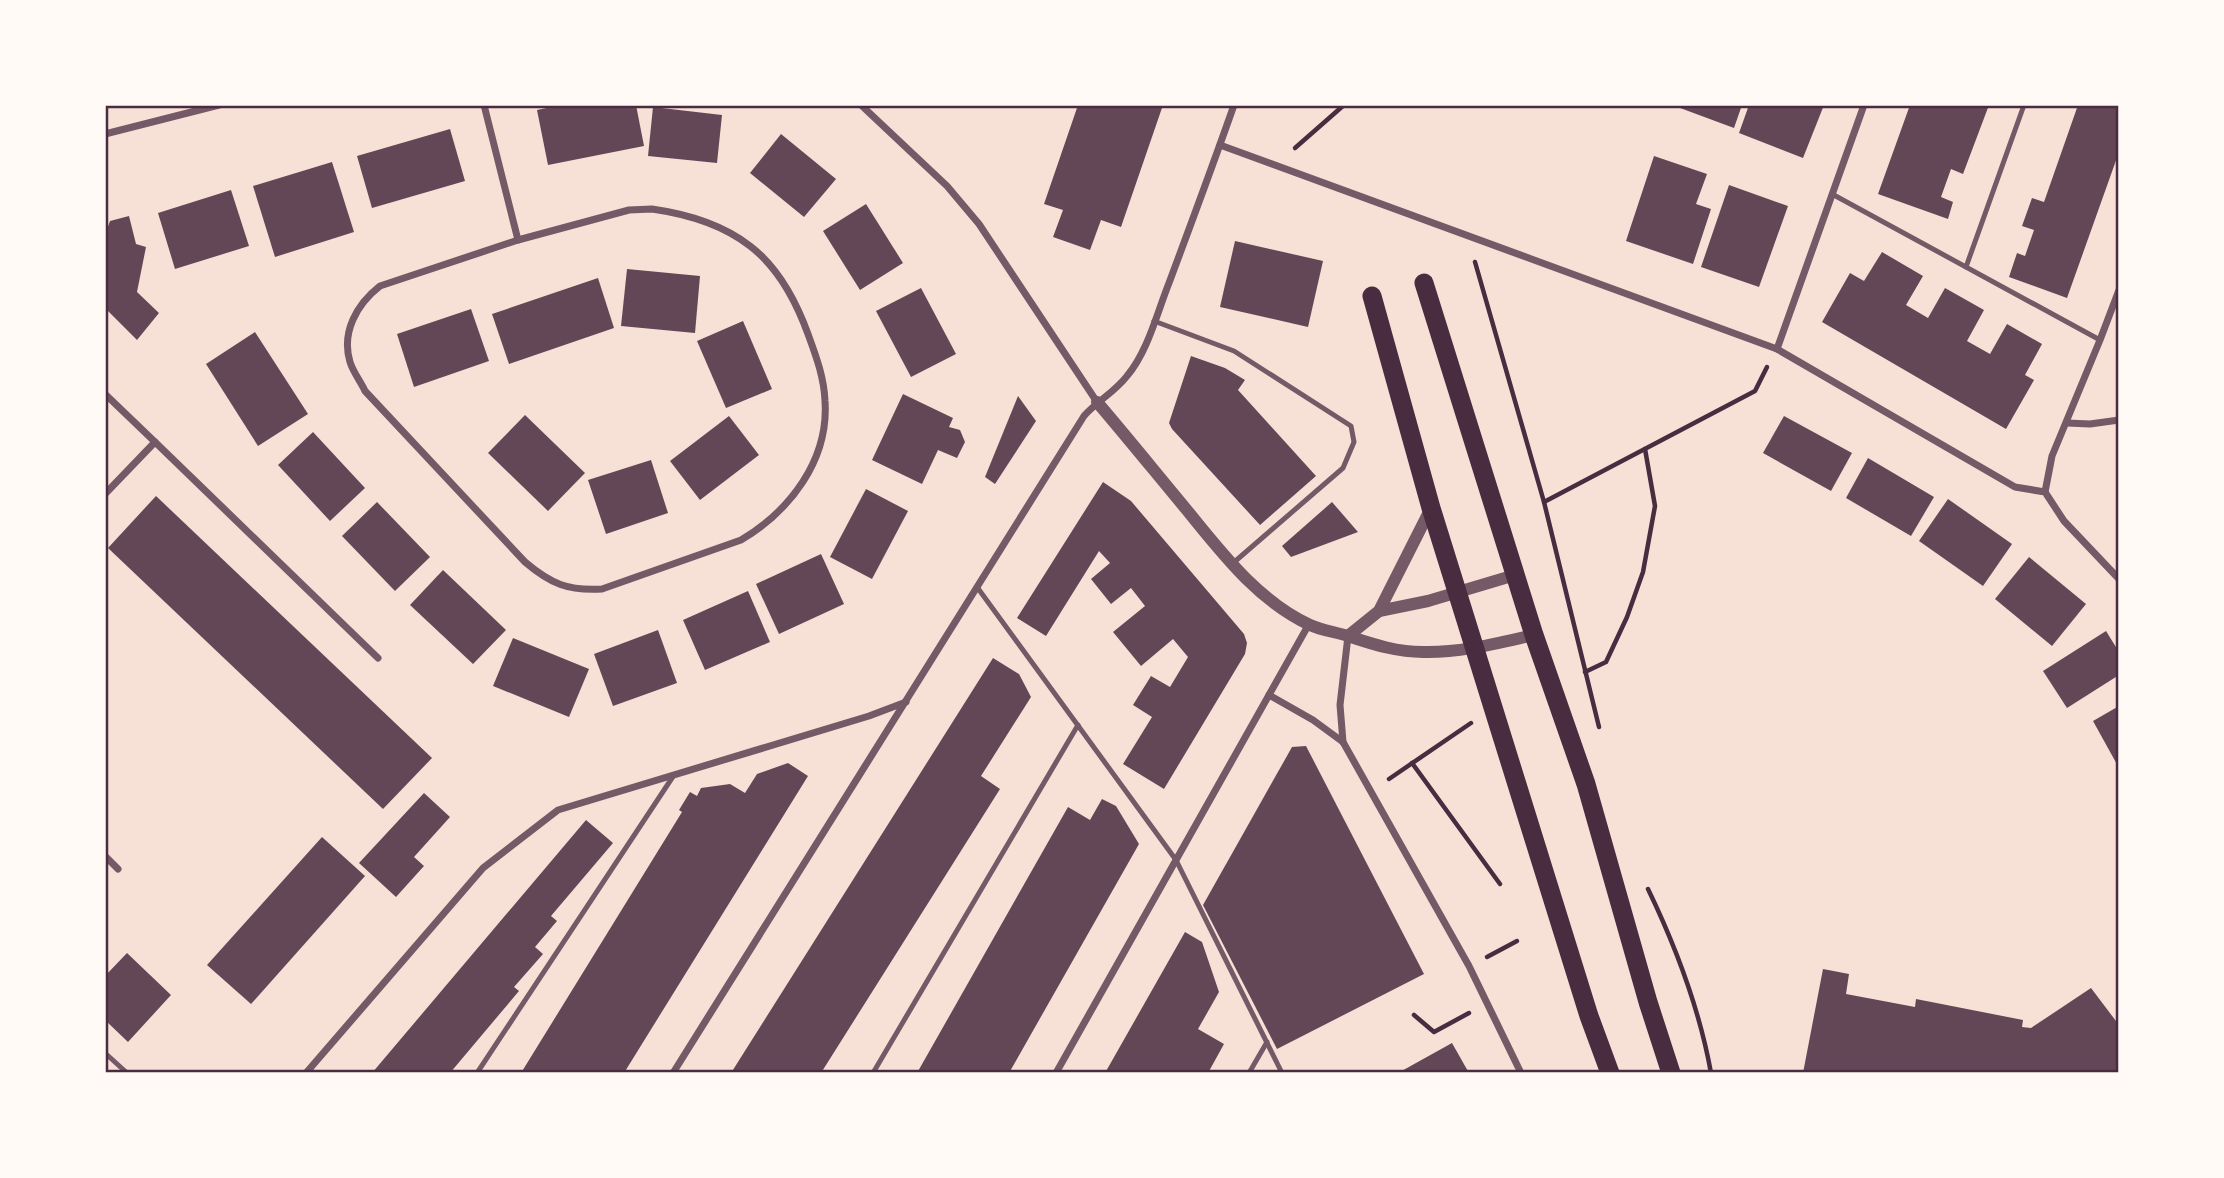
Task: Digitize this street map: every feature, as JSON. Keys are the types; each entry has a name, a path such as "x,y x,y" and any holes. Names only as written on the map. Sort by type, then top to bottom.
{"highway":[{"path":"1424,283 1534,635 1586,783 1648,1002 1671,1073"},
{"path":"1372,296 1431,508 1474,649 1589,1016 1610,1073"}],"street":[{"path":"105,134 219,105"},
{"path":"484,105 518,240"},
{"path":"861,105 947,186 979,224 1097,402 1232,564 1263,593 1309,624 1371,645 1396,650 1425,653 1474,649 1534,635"},
{"path":"673,1073 1084,416 1128,376 1138,360 1234,105"},
{"path":"1777,349 1864,105"},
{"path":"1220,145 1777,349 2015,487 2045,492"},
{"path":"652,208 702,219 749,245 768,261 802,316 820,367 825,402 823,435 812,466 798,491 781,511 741,540 602,589 582,590 561,585 544,578 525,562 365,391 350,362 348,339 353,316 365,297 380,286 518,240 629,210 652,208"},
{"path":"2119,290 2052,456 2045,492 2064,521 2119,579"},
{"path":"105,394 378,658"},
{"path":"2067,423 2090,424 2119,420"},
{"path":"105,494 155,442"},
{"path":"1343,742 1340,705 1348,636 1379,611 1431,508"},
{"path":"1379,611 1408,606 1515,575"},
{"path":"1056,1073 1309,624"},
{"path":"1269,695 1313,720 1343,742 1469,966 1521,1073"},
{"path":"306,1073 483,868 558,810 869,716 906,702"},
{"path":"105,856 118,869"}],"lane":[{"path":"1966,267 2024,105"},
{"path":"1832,194 2100,341"},
{"path":"1154,321 1234,351 1350,426 1354,442 1343,468 1232,564"},
{"path":"977,587 1176,860 1282,1073"},
{"path":"873,1073 1078,724"},
{"path":"477,1073 674,774"},
{"path":"1249,1073 1267,1042"},
{"path":"105,1054 127,1073"}],"path":[{"path":"1275,165 1345,105"},
{"path":"1467,236 1544,502 1601,737"},
{"path":"1544,502 1755,391 1777,349"},
{"path":"1585,672 1606,662 1627,617 1643,572 1655,506 1645,449"},
{"path":"1371,792 1471,722"},
{"path":"1412,762 1500,884"},
{"path":"1643,880 1661,916 1704,1035 1711,1073"},
{"path":"1469,966 1517,942"},
{"path":"1414,1015 1434,1032 1449,1024"}],"building":[{"path":"561,105 636,105 644,146 548,165 537,110"},
{"path":"1078,105 1163,105 1121,227 1101,220 1090,250 1053,237 1063,210 1044,204"},
{"path":"1672,105 1742,105 1734,128"},
{"path":"1749,105 1824,105 1803,158 1739,133"},
{"path":"1910,105 1989,105 1963,174 1951,169 1941,197 1953,202 1948,219 1878,194"},
{"path":"2078,105 2119,105 2119,152 2067,298 2009,277 2017,253 2025,256 2034,230 2022,226 2032,198 2044,202"},
{"path":"653,107 722,115 717,163 648,156"},
{"path":"450,129 465,181 372,208 357,156"},
{"path":"781,134 836,179 804,217 750,173"},
{"path":"1654,156 1707,174 1696,204 1711,209 1693,264 1626,241"},
{"path":"332,162 354,232 275,257 253,186"},
{"path":"1729,185 1788,206 1759,287 1701,267"},
{"path":"231,190 249,246 175,269 158,213"},
{"path":"866,204 903,263 860,290 823,231"},
{"path":"129,216 136,244 146,247 137,292 159,313 137,340 105,308 105,235 110,221"},
{"path":"1235,241 1323,261 1308,327 1220,307"},
{"path":"1882,252 1923,276 1906,305 1928,318 1945,288 1984,310 1967,341 1990,354 2007,324 2042,344 2025,375 2034,380 2006,429 1822,322 1850,273 1864,281"},
{"path":"627,269 700,276 695,333 621,326"},
{"path":"598,278 614,328 509,364 492,314"},
{"path":"921,288 956,354 911,377 876,311"},
{"path":"471,309 489,361 414,387 397,334"},
{"path":"743,321 772,389 726,408 697,341"},
{"path":"255,332 308,414 258,446 206,364"},
{"path":"1191,356 1225,368 1245,380 1238,390 1316,476 1260,525 1169,423"},
{"path":"903,394 953,418 949,427 960,430 965,442 957,458 938,450 922,484 872,460"},
{"path":"1018,396 1036,421 995,484 985,477"},
{"path":"525,415 585,473 548,511 488,453"},
{"path":"729,416 759,455 700,500 670,461"},
{"path":"1784,416 1852,453 1831,491 1763,453"},
{"path":"313,432 365,488 330,521 278,465"},
{"path":"1868,458 1934,497 1911,536 1846,498"},
{"path":"651,460 668,513 606,534 588,480"},
{"path":"1103,482 1131,501 1244,634 1247,643 1245,654 1164,789 1123,764 1152,717 1133,705 1151,676 1170,687 1188,657 1173,639 1141,666 1113,632 1145,606 1131,588 1111,604 1091,579 1110,563 1099,551 1046,636 1017,618"},
{"path":"866,489 908,511 872,579 830,557"},
{"path":"156,496 432,758 383,809 108,548"},
{"path":"1948,499 2012,544 1983,586 1919,541"},
{"path":"377,502 430,557 395,591 342,536"},
{"path":"1332,502 1358,532 1291,557 1282,546"},
{"path":"821,554 844,604 779,634 756,584"},
{"path":"2029,557 2086,604 2052,646 1995,599"},
{"path":"443,570 506,630 473,664 410,605"},
{"path":"748,591 770,642 705,670 683,620"},
{"path":"658,630 677,683 613,706 594,654"},
{"path":"2106,631 2119,652 2119,675 2067,708 2043,671"},
{"path":"513,638 589,669 569,717 493,686"},
{"path":"993,658 1019,674 1031,697 981,776 1000,789 821,1073 731,1073"},
{"path":"2119,706 2119,768 2093,721"},
{"path":"1306,746 1424,974 1277,1049 1203,905 1292,747"},
{"path":"788,763 808,776 624,1073 521,1073 682,812 679,810 690,792 697,796 701,788 730,784 745,793 757,774"},
{"path":"424,793 450,817 414,857 424,866 396,897 359,863"},
{"path":"1102,799 1116,806 1139,844 1009,1073 917,1073 1068,807 1090,820"},
{"path":"586,820 613,843 551,916 557,921 535,947 543,954 514,987 519,991 450,1073 372,1073"},
{"path":"322,837 365,876 251,1004 207,965"},
{"path":"1185,932 1202,942 1219,992 1198,1029 1224,1044 1208,1073 1105,1073"},
{"path":"127,953 171,995 128,1042 105,1020 105,976"},
{"path":"1823,969 1849,974 1846,994 1915,1007 1916,999 2023,1020 2022,1027 2031,1028 2091,988 2119,1025 2119,1073 1803,1073"},
{"path":"1452,1043 1469,1073 1398,1073"}]}
